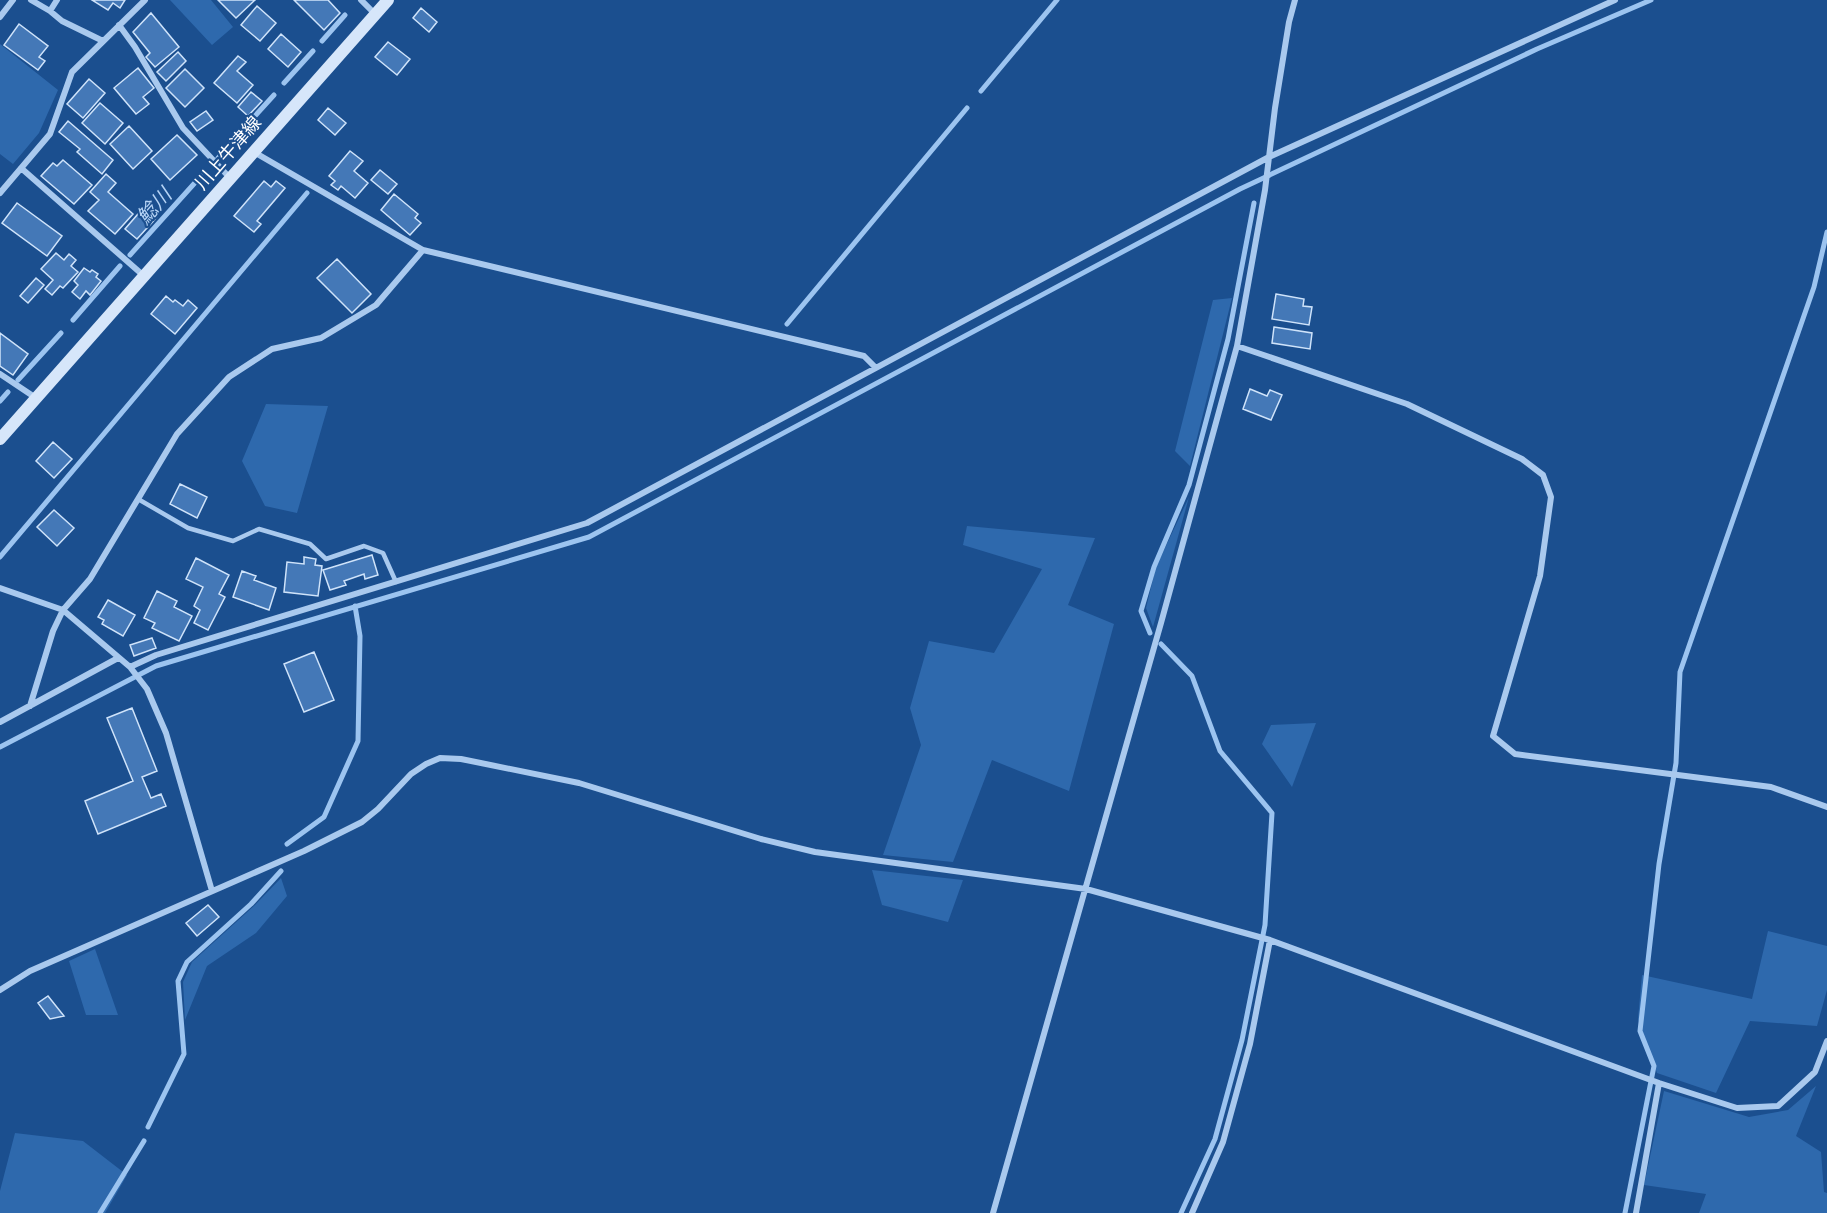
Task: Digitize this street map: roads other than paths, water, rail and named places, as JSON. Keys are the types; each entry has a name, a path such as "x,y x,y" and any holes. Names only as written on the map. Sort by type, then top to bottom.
{"main road":[{"name":"川上牛津線","path":"0,439 388,0"}],"street":[{"path":"0,17 13,0"},
{"path":"31,0 62,21 103,41"},
{"path":"50,11 57,0"},
{"path":"0,193 50,134 72,72 145,0"},
{"path":"361,0 375,14"},
{"path":"993,1213 1161,623 1237,346 1265,190 1278,86 1295,0"},
{"path":"130,667 156,655 587,523 1269,157 1615,0"},
{"path":"119,25 135,47 183,128 230,178"},
{"path":"254,152 423,250 864,356 875,367"},
{"path":"21,168 144,276"},
{"path":"30,706 53,631 63,610 90,579 177,434 229,377 272,349 321,339 376,305 423,250"},
{"path":"1237,346 1407,404 1522,459 1543,475 1551,497 1540,576 1492,736 1515,754 1771,787 1827,807"},
{"path":"0,374 36,398"},
{"path":"0,588 63,610 130,667 147,689 166,733 212,891"},
{"path":"0,722 118,658"},
{"path":"0,990 30,971 304,851 362,822 378,810 411,774 440,758 462,759 579,783 761,839 815,852 1086,889 1270,940 1659,1083 1737,1108 1778,1106 1815,1072 1827,1041"},
{"path":"1192,1213 1223,1142 1251,1044 1270,940"},
{"path":"1636,1213 1659,1083"}],"lane":[{"path":"138,499 188,528 233,541 259,529 310,544 326,559 364,546 383,553 396,582"}],"waterway":[{"path":"981,91 1057,0"},
{"path":"0,747 156,666 589,537 1240,189 1537,49 1651,0"},
{"name":"鯰川","path":"322,41 345,15"},
{"name":"鯰川","path":"284,83 313,51"},
{"name":"鯰川","path":"245,127 274,95"},
{"path":"787,324 967,108"},
{"name":"鯰川","path":"218,158 239,133"},
{"name":"鯰川","path":"130,255 201,176"},
{"path":"0,557 307,193"},
{"path":"1150,633 1141,611 1154,567 1189,485 1228,339 1254,203"},
{"path":"1625,1213 1654,1066 1640,1031 1659,864 1676,763 1680,672 1814,287 1827,232"},
{"name":"鯰川","path":"73,320 120,266"},
{"name":"鯰川","path":"18,380 61,333"},
{"name":"鯰川","path":"0,401 8,392"},
{"path":"287,844 324,817 358,741 360,636 355,606"},
{"path":"1161,644 1192,676 1220,751 1272,813 1265,925 1242,1040 1215,1139 1181,1213"},
{"path":"148,1127 184,1054 178,981 187,962 251,904 281,871"},
{"path":"100,1213 144,1141"}]}
